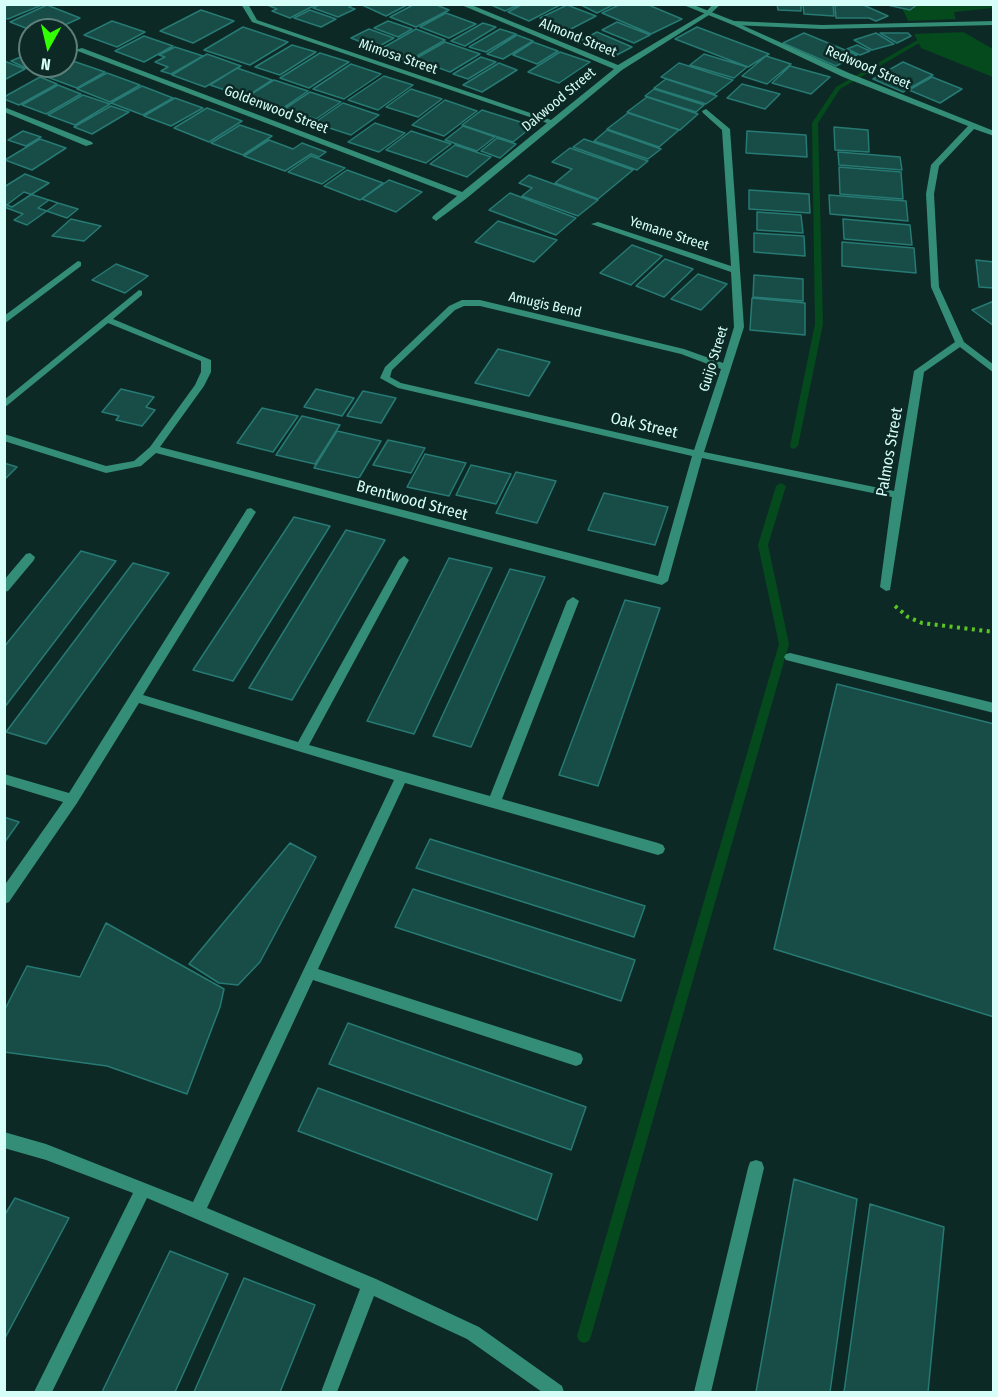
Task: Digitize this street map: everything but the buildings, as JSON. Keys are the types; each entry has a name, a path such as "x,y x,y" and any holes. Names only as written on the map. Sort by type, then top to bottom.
{"street":[{"name":"Mimosa Street","path":"244,4 254,21 553,123"},
{"name":"Almond Street","path":"462,4 619,68"},
{"path":"684,4 733,23 822,27 959,26 993,23"},
{"name":"Dakwood Street","path":"436,218 619,68 707,14 718,4"},
{"name":"Redwood Street","path":"733,23 846,75 993,134"},
{"name":"Goldenwood Street","path":"79,50 464,196"},
{"path":"4,108 89,144"},
{"name":"Guijo Street","path":"663,581 698,454 739,327 726,129 706,111"},
{"path":"974,126 935,165 930,194 935,287 960,343 993,369"},
{"name":"Yemane Street","path":"595,224 735,270"},
{"path":"4,321 78,264"},
{"path":"4,405 139,293"},
{"name":"Amugis Bend","path":"385,378 388,369 452,308 462,303 480,303 684,352 727,368"},
{"path":"4,437 106,470 137,464 154,449 199,386 206,372 206,360 108,320"},
{"name":"Palmos Street","path":"886,587 898,495 919,371 960,343"},
{"name":"Oak Street","path":"385,378 398,385 698,454 898,495"},
{"name":"Brentwood Street","path":"154,449 663,581"},
{"path":"4,898 72,799 251,512"},
{"path":"4,588 30,557"},
{"path":"302,748 404,560"},
{"path":"495,801 573,601"},
{"path":"790,657 993,708"},
{"path":"136,697 302,748 658,849"},
{"path":"196,1210 311,974 402,776"},
{"path":"4,778 72,799"},
{"path":"311,974 576,1059"},
{"path":"4,1140 46,1152 143,1189 370,1285 473,1333 555,1392"},
{"path":"702,1392 756,1168"},
{"path":"43,1392 143,1189"},
{"path":"328,1392 370,1285"}],"path":[{"path":"886,587 898,609 922,623 993,632"}],"shaded area":[{"path":"905,4 993,5 993,8 954,12 958,29 993,49 993,77 921,48 901,6"}],"pier":[{"path":"958,19 960,27 967,32 913,34 905,21"}],"waterway":[{"path":"794,446 819,324 815,123 838,88 930,35"},
{"path":"584,1336 784,644 763,545 781,486"}]}
